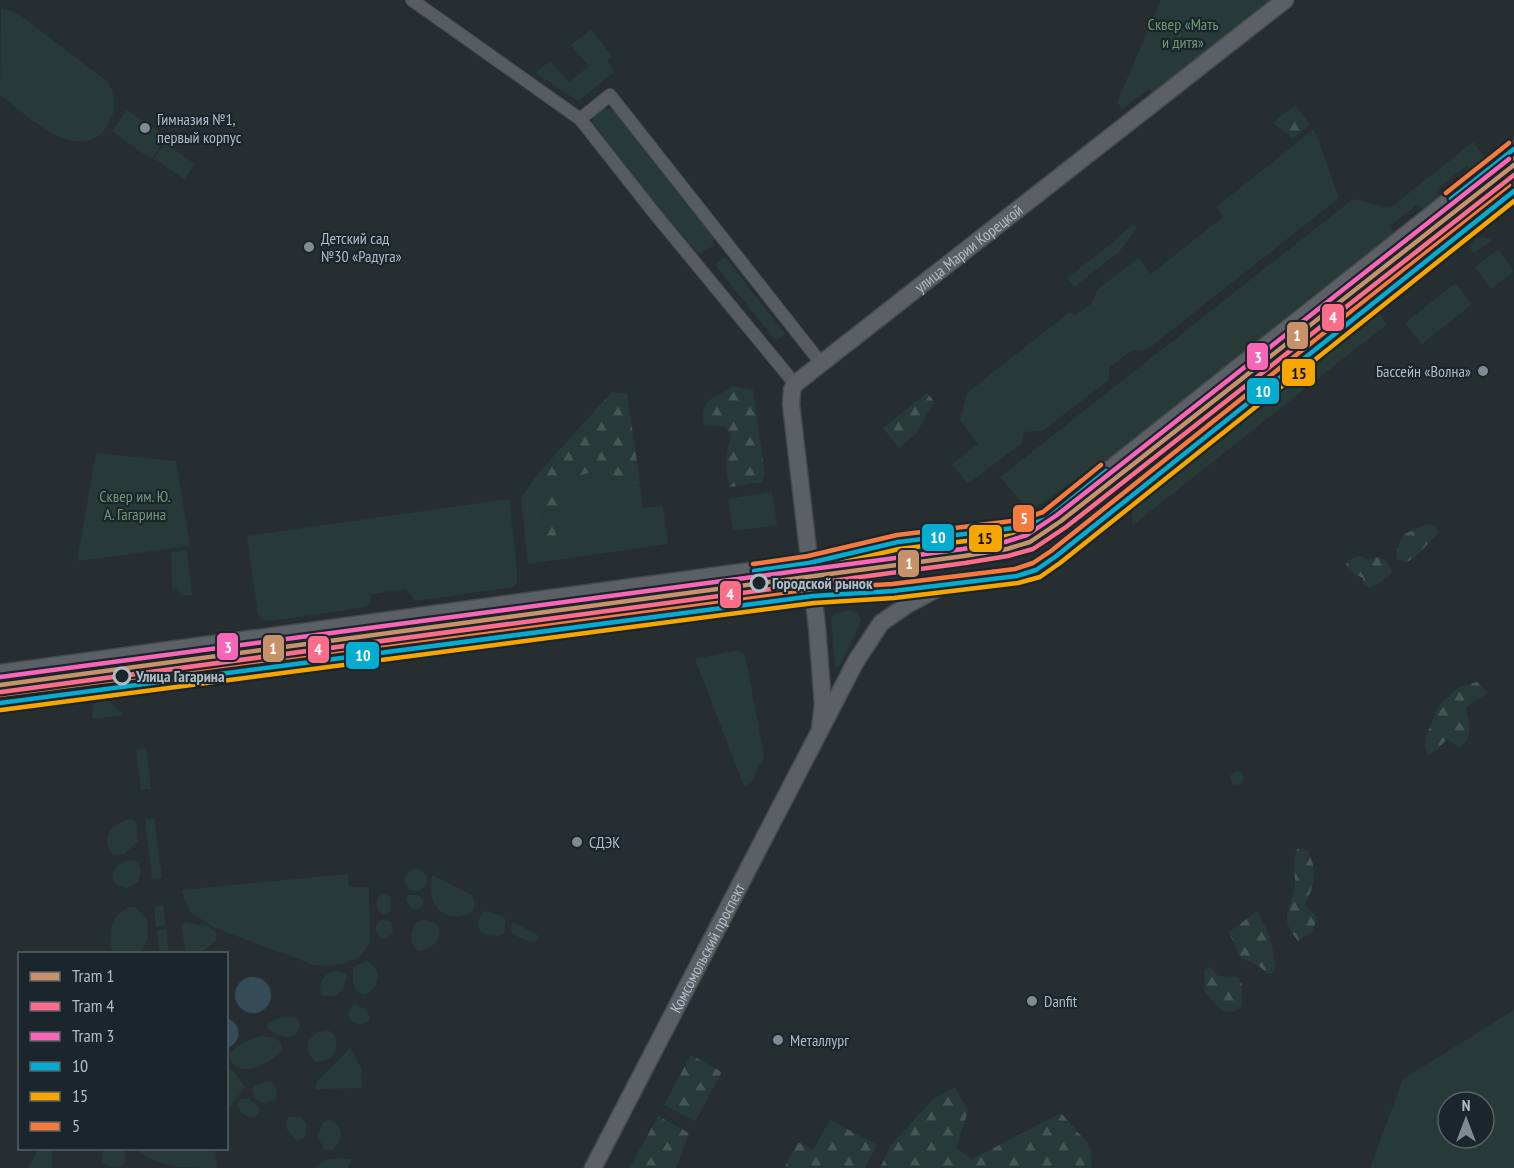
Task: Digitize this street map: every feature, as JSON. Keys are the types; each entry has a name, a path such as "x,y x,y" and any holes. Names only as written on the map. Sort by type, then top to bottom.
{"main road":[{"name":"улица Марии Корецкой","path":"795,384 1285,0"},
{"path":"0,673 809,563 898,542 1022,527 1047,519 1514,149"},
{"path":"0,703 813,596 893,591 1017,576 1036,570 1514,191"},
{"path":"795,384 791,404 809,563"},
{"name":"Комсомольский проспект","path":"809,563 823,704 820,729"},
{"name":"Комсомольский проспект","path":"593,1168 856,661 881,623 907,605 945,585"}],"street":[{"path":"412,0 580,119 795,384"},
{"path":"580,119 610,95 821,363"}],"green space":[{"name":"Сквер «Мать и дитя»","path":"1161,0 1282,0 1156,97 1149,89 1122,109 1117,102"},
{"path":"1,9 21,16 107,81 112,90 114,111 110,121 99,135 86,141 71,140 55,135 0,95"},
{"path":"591,29 612,56 607,60 615,71 578,101 535,73 550,61 569,82 589,66 571,45"},
{"path":"1295,105 1310,125 1293,138 1273,123"},
{"path":"602,108 617,112 714,235 713,246 701,253 689,249 593,128 595,114"},
{"path":"127,110 167,137 151,159 112,131"},
{"path":"1314,129 1339,198 1148,349 1131,351 1109,368 1109,380 1042,431 1024,432 1022,443 968,484 952,464 978,444 960,420 967,393 1068,313 1076,315 1093,302 1097,290 1138,258 1151,274 1223,217 1216,207"},
{"path":"1473,142 1484,157 1482,166 1474,172 1467,165 1436,190 1442,198 1425,211 1418,204 1390,226 1396,234 1087,479 1083,474 1041,504 1027,509 1000,477 1353,199 1390,208"},
{"path":"165,143 195,164 184,179 154,158"},
{"path":"1133,224 1137,228 1119,252 1074,287 1067,278"},
{"path":"1483,237 1492,240 1474,253 1470,248 1474,240"},
{"path":"1498,249 1514,271 1491,289 1475,267"},
{"path":"725,257 785,334 776,341 715,265"},
{"path":"1455,283 1472,304 1422,344 1405,323"},
{"path":"1379,314 1387,324 1133,525 1132,510"},
{"path":"732,386 753,390 765,475 761,482 730,487 726,461 731,435 726,427 704,425 703,416 706,404"},
{"path":"612,392 627,394 643,508 663,506 668,544 528,564 521,498 538,474"},
{"path":"612,392 627,394 640,483 611,482 607,469 580,475 568,472 550,481 538,474"},
{"path":"927,393 934,401 916,434 899,448 883,428"},
{"name":"Сквер им. Ю. А. Гагарина","path":"96,453 176,461 190,546 77,561"},
{"path":"772,492 777,525 733,531 728,499"},
{"path":"553,496 563,502 564,508 556,524 556,542 546,545 538,540 537,532 541,520 536,508 540,502"},
{"path":"509,499 517,571 517,582 514,587 415,601 406,589 372,594 367,607 271,621 261,620 258,613 247,536"},
{"path":"1428,524 1435,525 1439,533 1410,560 1404,563 1397,559 1396,554 1402,535"},
{"path":"187,550 192,595 180,596 179,588 172,589 171,552"},
{"path":"1361,556 1368,560 1376,557 1383,559 1389,564 1392,572 1387,578 1370,588 1363,585 1363,578 1348,571 1346,564 1353,558"},
{"path":"849,610 857,612 861,621 840,666 835,667 831,619 836,613"},
{"path":"738,650 745,655 764,756 751,783 744,786 695,659"},
{"path":"1477,682 1488,693 1466,707 1469,734 1465,743 1460,748 1447,739 1438,749 1428,755 1425,746 1427,734 1439,705 1459,687"},
{"path":"110,701 123,715 92,719 94,703"},
{"path":"146,748 151,789 141,790 136,750"},
{"path":"1237,771 1242,773 1244,778 1242,783 1237,785 1232,783 1230,778 1232,773"},
{"path":"154,818 162,878 152,879 145,819"},
{"path":"131,819 136,822 138,841 124,854 113,855 107,843 107,837 113,827"},
{"path":"1297,849 1307,850 1313,864 1313,883 1305,904 1317,918 1312,932 1298,941 1291,932 1287,917 1294,891 1294,863"},
{"path":"134,860 140,870 138,882 127,888 118,886 113,881 116,868 121,863"},
{"path":"416,869 426,876 427,880 420,890 416,891 406,884 405,880 412,870"},
{"path":"348,874 349,887 369,887 370,943 359,957 343,964 329,966 314,965 215,928 190,912 181,890"},
{"path":"432,875 473,896 475,904 473,912 461,916 449,916 440,911 432,897"},
{"path":"382,893 388,894 391,899 390,911 385,915 377,908 378,899"},
{"path":"408,895 418,895 423,900 423,905 418,909 412,909 406,899"},
{"path":"163,905 166,925 156,927 154,907"},
{"path":"135,907 147,920 148,937 141,952 113,952 110,939 112,926 124,910"},
{"path":"485,911 503,916 506,921 504,934 491,936 481,931 478,922"},
{"path":"1257,911 1268,932 1274,956 1275,972 1268,974 1259,966 1241,958 1229,932"},
{"path":"424,919 436,924 439,934 433,945 419,951 413,945 411,934 416,922"},
{"path":"379,921 391,921 393,933 386,939 380,939 375,929"},
{"path":"184,922 209,927 216,933 216,940 202,952 186,952 181,926"},
{"path":"513,922 539,936 536,941 530,942 512,934"},
{"path":"166,929 169,952 160,952 157,930"},
{"path":"366,961 376,969 378,978 374,987 365,995 357,992 353,983 353,967"},
{"path":"1210,967 1218,976 1237,977 1242,983 1242,1006 1237,1010 1231,1012 1222,1009 1205,992 1204,970"},
{"path":"336,971 343,972 347,977 344,987 334,997 321,995 322,979"},
{"path":"354,1004 365,1009 370,1017 369,1021 359,1024 349,1019 349,1011"},
{"path":"1514,1010 1514,1168 1370,1168 1403,1079"},
{"path":"289,1017 296,1018 300,1022 299,1029 292,1036 282,1036 267,1028 268,1023"},
{"path":"328,1030 335,1036 335,1052 325,1061 314,1061 307,1050 308,1041 318,1032"},
{"path":"263,1036 281,1042 282,1049 262,1065 246,1069 238,1068 229,1055 248,1040"},
{"path":"350,1048 361,1068 362,1088 316,1089 316,1083"},
{"path":"691,1055 722,1072 695,1121 664,1105"},
{"path":"228,1070 234,1072 245,1087 228,1110"},
{"path":"267,1081 273,1083 277,1089 276,1099 268,1102 258,1101 252,1090 256,1085"},
{"path":"955,1087 968,1111 956,1148 972,1159 1061,1113 1090,1146 1092,1168 880,1168 891,1145 933,1099"},
{"path":"240,1099 249,1099 258,1107 259,1113 254,1118 241,1112 237,1104"},
{"path":"658,1116 689,1133 676,1168 630,1168"},
{"path":"290,1117 300,1117 306,1122 306,1135 302,1139 296,1140 286,1128 286,1121"},
{"path":"328,1120 337,1125 341,1133 339,1142 332,1150 325,1150 317,1136 323,1123"},
{"path":"830,1120 877,1145 865,1168 784,1168 798,1142 813,1150"},
{"path":"38,1150 52,1151 52,1168 28,1168"},
{"path":"124,1150 126,1159 124,1164 113,1167 103,1163 104,1151"},
{"path":"136,1150 215,1150 217,1168 173,1166"},
{"path":"328,1159 352,1159 348,1168 313,1168"}],"water":[{"path":"253,977 266,982 271,995 266,1008 253,1013 240,1008 235,995 240,982"},
{"path":"228,1019 236,1024 239,1033 236,1042 228,1047"}],"tram line":[{"name":"3","path":"0,677 963,549 1005,542 1027,535 1057,515 1509,159"},
{"name":"1","path":"0,685 964,556 1007,549 1030,542 1061,521 1514,165"},
{"name":"4","path":"1,692 965,563 1008,556 1033,549 1066,527 1514,175"}],"transit line":[{"name":"5","path":"1446,193 1509,143"},
{"name":"10","path":"1451,199 1514,149"},
{"name":"15","path":"1456,205 1514,159"},
{"name":"5","path":"0,695 812,589 892,584 1015,569 1033,563 1509,185"},
{"name":"10","path":"0,703 813,596 893,591 1017,576 1036,570 1514,191"},
{"name":"15","path":"1,710 814,603 894,598 1018,583 1040,577 1514,201"},
{"name":"5","path":"753,564 808,556 897,535 1020,520 1043,512 1101,465"},
{"name":"10","path":"754,571 809,563 898,542 1022,527 1047,519 1106,471"},
{"name":"15","path":"755,578 811,570 899,549 1024,534 1051,525 1111,477"}],"place":[{"name":"Гимназия №1, первый корпус","path":"145,128"},
{"name":"Детский сад №30 «Радуга»","path":"309,247"},
{"name":"Бассейн «Волна»","path":"1483,371"},
{"name":"Городской рынок","path":"759,583"},
{"name":"Улица Гагарина","path":"122,676"},
{"name":"СДЭК","path":"577,842"},
{"name":"Danfit","path":"1032,1001"},
{"name":"Металлург","path":"778,1040"}]}
